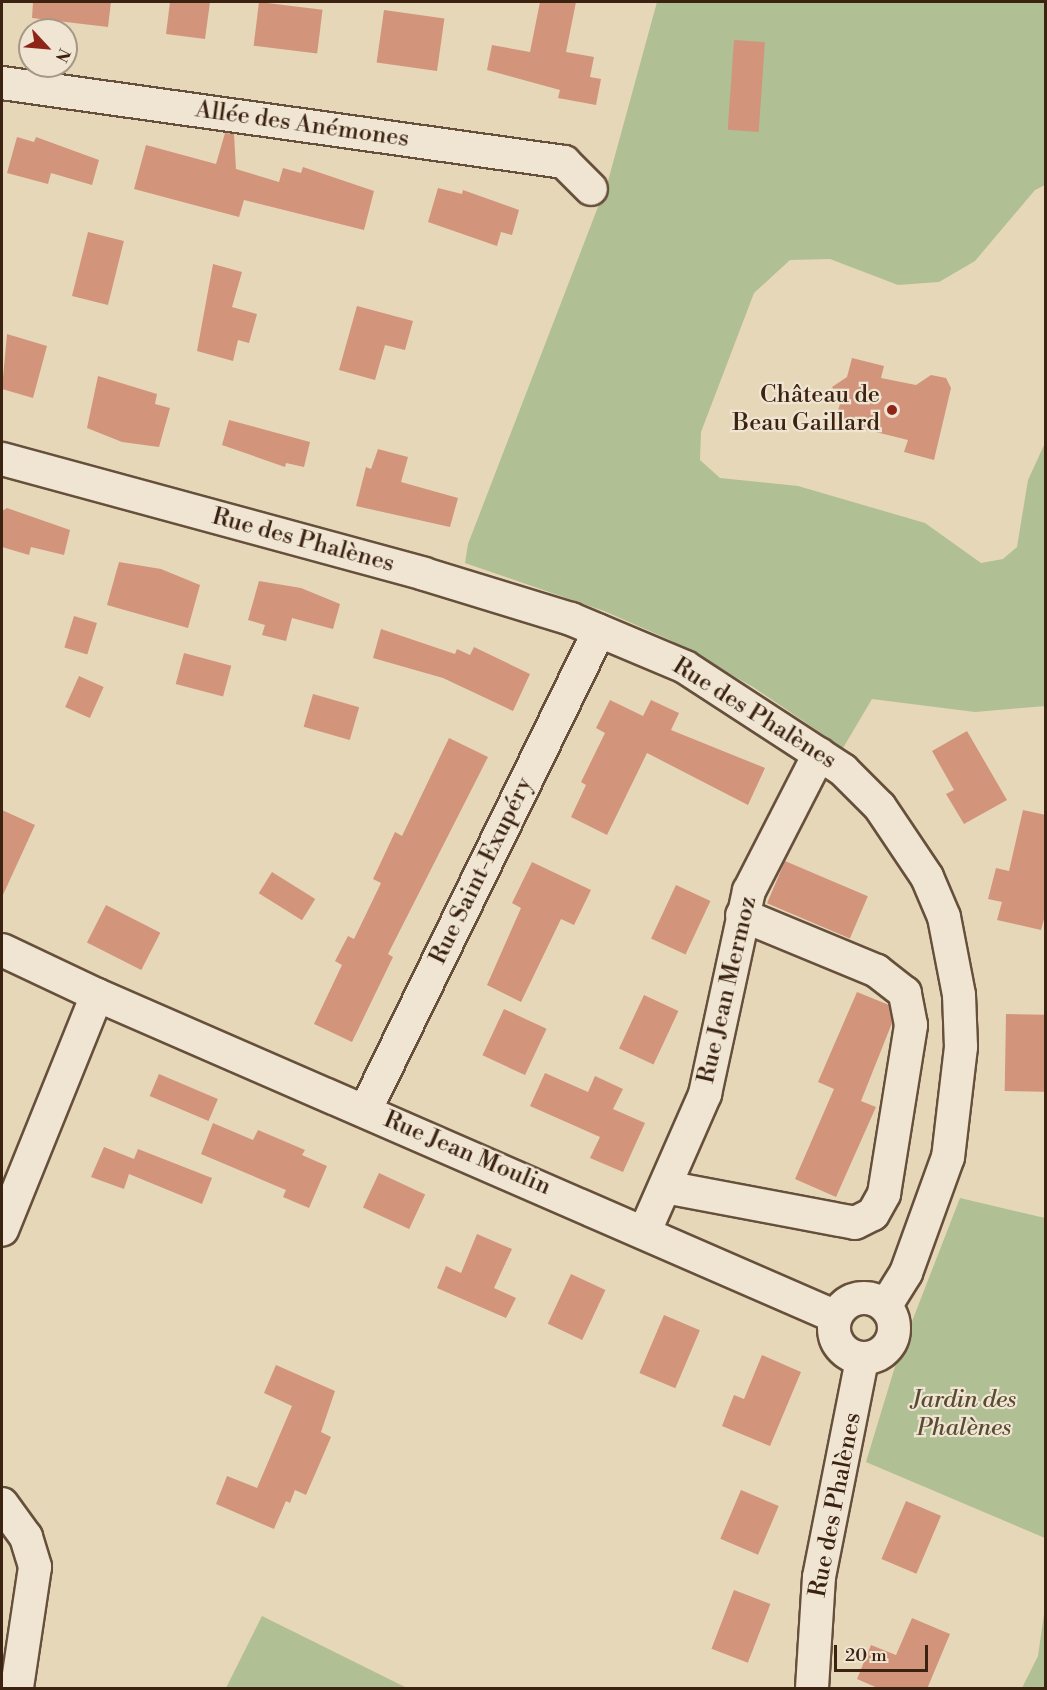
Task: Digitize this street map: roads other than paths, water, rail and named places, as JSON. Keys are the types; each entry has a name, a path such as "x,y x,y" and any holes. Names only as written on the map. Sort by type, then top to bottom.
{"street":[{"name":"Allée des Anémones","path":"2,83 564,162 591,189"},
{"name":"Rue des Phalènes","path":"2,459 424,574 599,631 685,666 819,754 880,807 927,877 944,917 959,995 961,1047 948,1157 906,1273 885,1306"},
{"name":"Rue Saint-Exupéry","path":"365,1111 599,631"},
{"name":"Rue Jean Mermoz","path":"645,1231 709,1082 742,915 758,867 819,754"},
{"path":"665,1187 855,1223 873,1214 884,1194 911,1025 905,993 877,971 742,915"},
{"name":"Rue Jean Moulin","path":"2,950 97,995 645,1231 836,1317"},
{"path":"2,1230 97,995"},
{"path":"858,1299 885,1306 894,1322 892,1340 880,1354 862,1359 839,1344 836,1317 858,1299"},
{"name":"Rue des Phalènes","path":"812,1689 819,1576 862,1359"},
{"path":"2,1504 26,1537 35,1567 17,1689"}],"place":[{"name":"Château de Beau Gaillard","path":"892,410"}],"park label":[{"name":"Jardin des Phalènes","path":"964,1415"}]}
